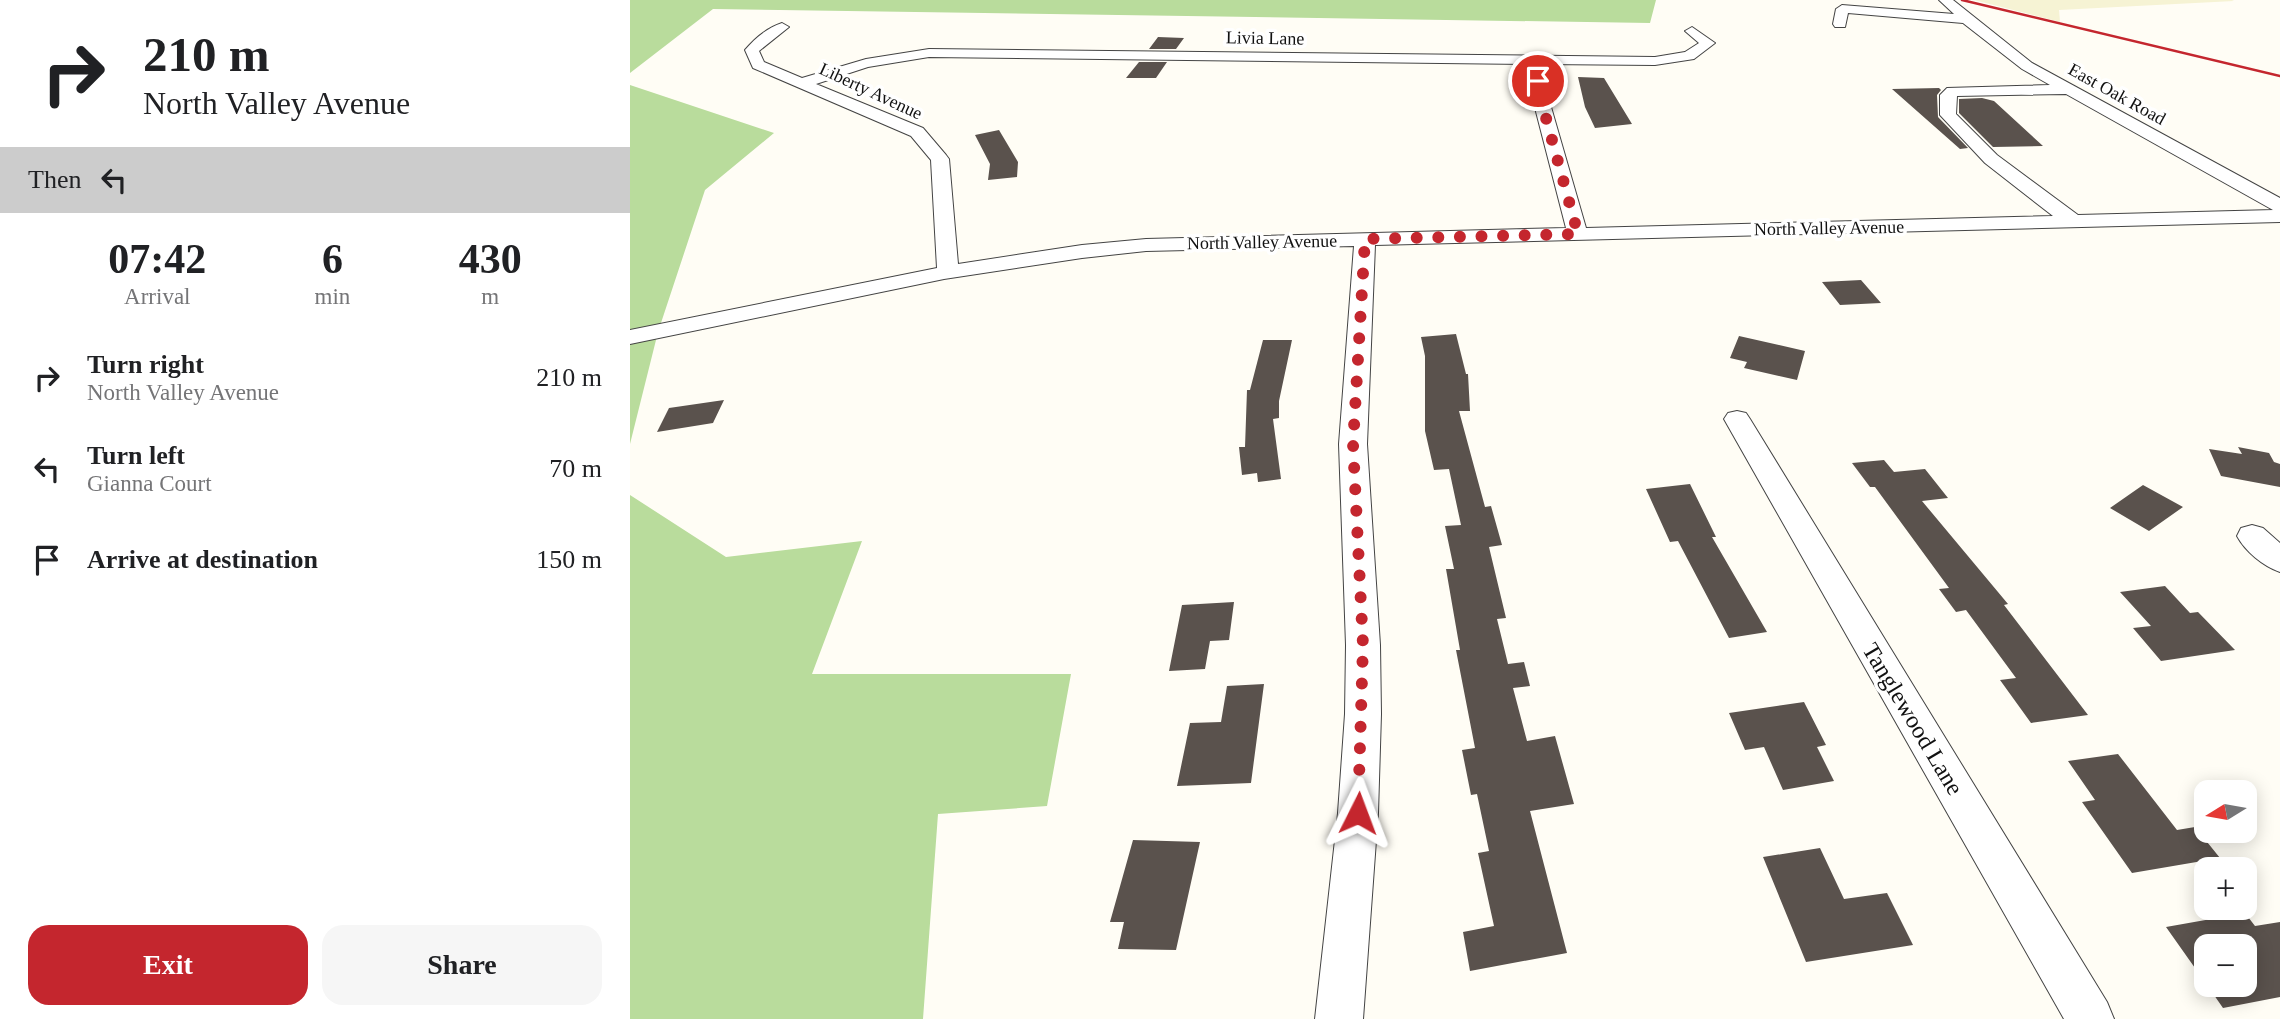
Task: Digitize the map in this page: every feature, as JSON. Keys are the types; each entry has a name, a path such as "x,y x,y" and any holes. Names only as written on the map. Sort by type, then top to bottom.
{"street":[{"name":"East Oak Road","path":"1945,0 2011,54 2068,89 2280,206"},
{"path":"1840,24 1842,9 1967,19"},
{"name":"Liberty Avenue","path":"782,27 766,36 752,50 758,65 917,132 940,159 948,274"},
{"name":"Livia Lane","path":"802,83 866,63 929,53 1535,62 1655,61 1689,56 1708,43 1692,31"},
{"path":"1535,62 1541,100 1578,234"},
{"path":"2068,89 1953,91 1948,95 1948,115 1991,159 2074,222"},
{"name":"North Valley Avenue","path":"630,337 948,274 1113,248 2280,216"},
{"path":"1339,1019 1358,813 1363,714 1363,645 1353,444 1365,239"},
{"name":"Tanglewood Lane","path":"1737,419 2090,1019"},
{"path":"2252,536 2280,560"}],"shaded area":[{"path":"1974,0 2234,1 2059,10 2060,22"}],"green space":[{"path":"630,0 1656,0 1650,23 713,9 630,73"},
{"path":"630,85 774,133 705,190 658,332 630,444"},
{"path":"630,495 726,557 862,541 812,674 1071,674 1047,806 938,814 923,1019 630,1019"}],"building":[{"path":"1158,37 1184,38 1176,49 1149,49"},
{"path":"1139,62 1167,62 1156,78 1126,78"},
{"path":"1578,77 1604,78 1632,124 1595,128 1585,107"},
{"path":"1939,88 1938,117 1968,148 1960,149 1892,89"},
{"path":"1982,98 1994,101 2043,146 1993,147 1959,113 1959,99"},
{"path":"999,130 1018,162 1017,177 988,180 990,164 975,135"},
{"path":"1861,280 1881,303 1840,305 1822,282"},
{"path":"1456,334 1468,374 1470,411 1459,411 1485,507 1491,506 1502,545 1489,547 1506,618 1497,619 1508,664 1524,662 1530,686 1513,688 1527,741 1555,736 1574,804 1530,811 1567,953 1470,971 1463,932 1494,926 1478,853 1489,851 1477,794 1471,795 1462,750 1475,748 1456,650 1460,650 1446,569 1454,569 1445,526 1461,525 1449,469 1434,470 1425,431 1425,356 1421,337"},
{"path":"1739,336 1805,351 1797,380 1744,368 1747,362 1730,358"},
{"path":"1263,340 1292,340 1279,401 1279,418 1273,419 1281,479 1258,482 1257,473 1242,475 1239,447 1245,447 1247,390 1250,390"},
{"path":"724,400 713,423 657,432 669,408"},
{"path":"2238,447 2269,453 2274,462 2280,464 2280,487 2221,476 2209,449 2242,454"},
{"path":"1884,460 1894,472 1925,469 1948,498 1922,501 2008,604 2004,605 2088,715 2031,723 2000,680 2016,678 1966,610 1956,612 1939,589 1949,588 1875,487 1870,487 1852,463"},
{"path":"1690,484 1716,537 1712,537 1767,632 1729,638 1678,541 1670,542 1646,489"},
{"path":"2143,485 2183,507 2149,531 2110,508"},
{"path":"2165,586 2190,613 2198,612 2235,650 2161,661 2133,628 2151,626 2120,592"},
{"path":"1234,602 1229,640 1210,641 1205,669 1169,671 1182,605"},
{"path":"1264,684 1251,783 1177,786 1190,723 1221,722 1227,686"},
{"path":"1804,702 1826,745 1817,747 1834,781 1783,790 1764,747 1745,750 1729,713"},
{"path":"2118,754 2177,830 2194,827 2194,844 2209,844 2219,857 2194,857 2194,862 2132,873 2082,802 2095,800 2068,761"},
{"path":"1133,840 1200,842 1176,950 1118,949 1124,922 1110,922"},
{"path":"1820,848 1844,899 1887,893 1913,945 1806,962 1763,857"},
{"path":"2206,920 2250,920 2255,926 2280,922 2280,997 2223,1008 2215,997 2257,997 2257,934 2194,934 2194,967 2166,927"}],"railway":[{"path":"1962,0 2280,76"}],"route":[{"path":"1358,813 1363,645 1353,444 1365,239 1578,234 1538,81"}]}
